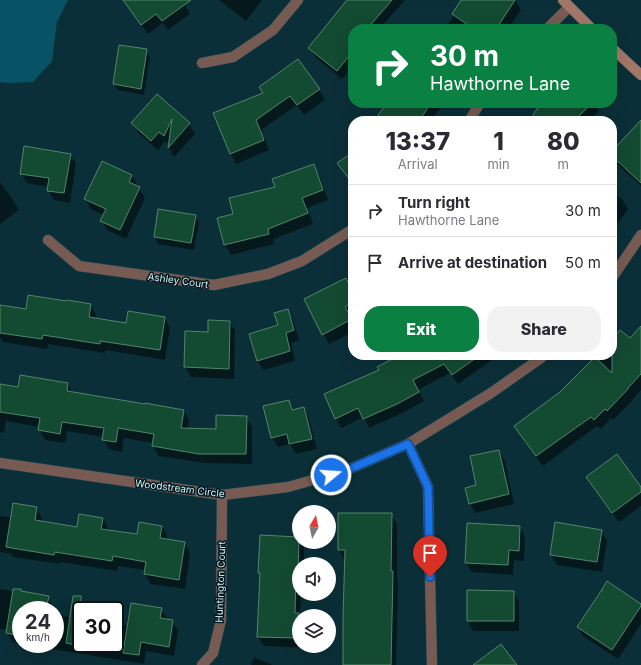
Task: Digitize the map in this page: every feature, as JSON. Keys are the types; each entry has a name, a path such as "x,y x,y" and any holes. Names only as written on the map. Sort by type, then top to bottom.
{"street":[{"path":"202,63 233,57 273,30 298,0"},
{"path":"552,24 566,4 587,24"},
{"path":"617,53 641,75"},
{"name":"Ashley Court","path":"48,240 79,266 214,285 268,274 302,261 348,232"},
{"path":"617,271 641,235"},
{"name":"Woodstream Circle","path":"0,463 222,495 288,488 345,471 408,444 491,393 537,360"},
{"path":"408,444 428,487 432,665"},
{"name":"Huntington Court","path":"202,665 212,653 221,620 222,495"}],"water":[{"path":"0,0 68,0 57,22 52,61 33,82 0,82"}],"building":[{"path":"123,0 191,0 162,21 156,14 141,25"},
{"path":"347,0 392,0 371,24 348,24 348,57 337,71 308,48"},
{"path":"461,0 515,0 499,24 467,24 452,14"},
{"path":"119,45 147,49 141,89 113,84"},
{"path":"298,59 320,89 297,105 290,96 256,120 264,140 230,154 213,113 263,93 259,87"},
{"path":"157,94 190,123 168,148 172,119 164,136 159,132 151,141 131,123"},
{"path":"383,108 428,108 422,116 378,116"},
{"path":"538,108 587,108 579,116 532,116"},
{"path":"641,120 641,183 617,161 617,146"},
{"path":"24,146 71,154 64,193 47,191 49,178 20,174"},
{"path":"348,155 348,177 337,163"},
{"path":"102,161 132,175 129,182 140,187 120,230 100,221 106,209 84,199"},
{"path":"314,164 323,190 302,198 308,213 268,229 269,234 224,245 217,218 233,214 229,198 275,187 272,179"},
{"path":"158,209 196,215 191,243 154,237"},
{"path":"346,278 348,282 348,306 345,307 348,312 348,321 322,335 304,299"},
{"path":"28,295 91,304 89,317 126,323 128,311 165,317 160,350 100,341 100,344 43,335 42,339 0,333 0,305 26,309"},
{"path":"288,309 294,330 286,333 290,351 257,361 249,334 278,325 274,313"},
{"path":"208,320 230,321 229,369 184,367 185,331 208,332"},
{"path":"641,326 641,374 607,411 605,409 594,420 591,417 536,456 514,426 560,392 592,360 598,360 612,373 612,360 617,360 617,333 620,330 630,338"},
{"path":"390,360 473,360 452,375 444,364 413,380 419,392 397,404 363,419 358,408 335,419 324,394 379,370 377,367"},
{"path":"20,375 68,383 67,391 184,410 181,428 216,429 216,415 247,416 246,454 199,454 152,446 154,434 118,428 116,442 102,440 104,428 62,422 60,434 38,430 40,418 0,412 0,384 18,387"},
{"path":"289,400 292,410 304,407 312,439 289,444 287,434 271,438 263,406"},
{"path":"499,450 509,494 469,504 465,488 476,485 470,456"},
{"path":"617,454 641,487 641,492 612,513 586,477"},
{"path":"13,503 37,507 35,520 77,527 79,514 103,518 101,529 137,534 139,522 162,526 160,538 185,542 179,580 144,574 146,562 113,556 112,561 55,552 54,555 6,547"},
{"path":"338,513 392,513 391,571 393,571 391,665 343,665 345,550 338,550"},
{"path":"555,522 602,530 597,562 550,555"},
{"path":"467,523 520,526 519,551 509,550 508,565 465,563"},
{"path":"260,535 292,537 292,549 299,549 298,557 292,557 292,601 295,601 295,609 292,609 292,638 257,637 260,573 258,573"},
{"path":"607,581 641,604 612,650 577,627 602,591"},
{"path":"13,589 21,589 21,591 49,596 48,601 12,601 12,634 6,633"},
{"path":"467,590 514,591 514,621 467,621"},
{"path":"73,596 81,596 81,601 72,601"},
{"path":"72,603 72,644 66,643"},
{"path":"131,603 162,608 160,618 173,620 169,647 141,642 139,655 123,653"},
{"path":"501,644 517,665 473,665"}],"route":[{"path":"331,475 345,471 408,444 428,487 430,577"}]}
